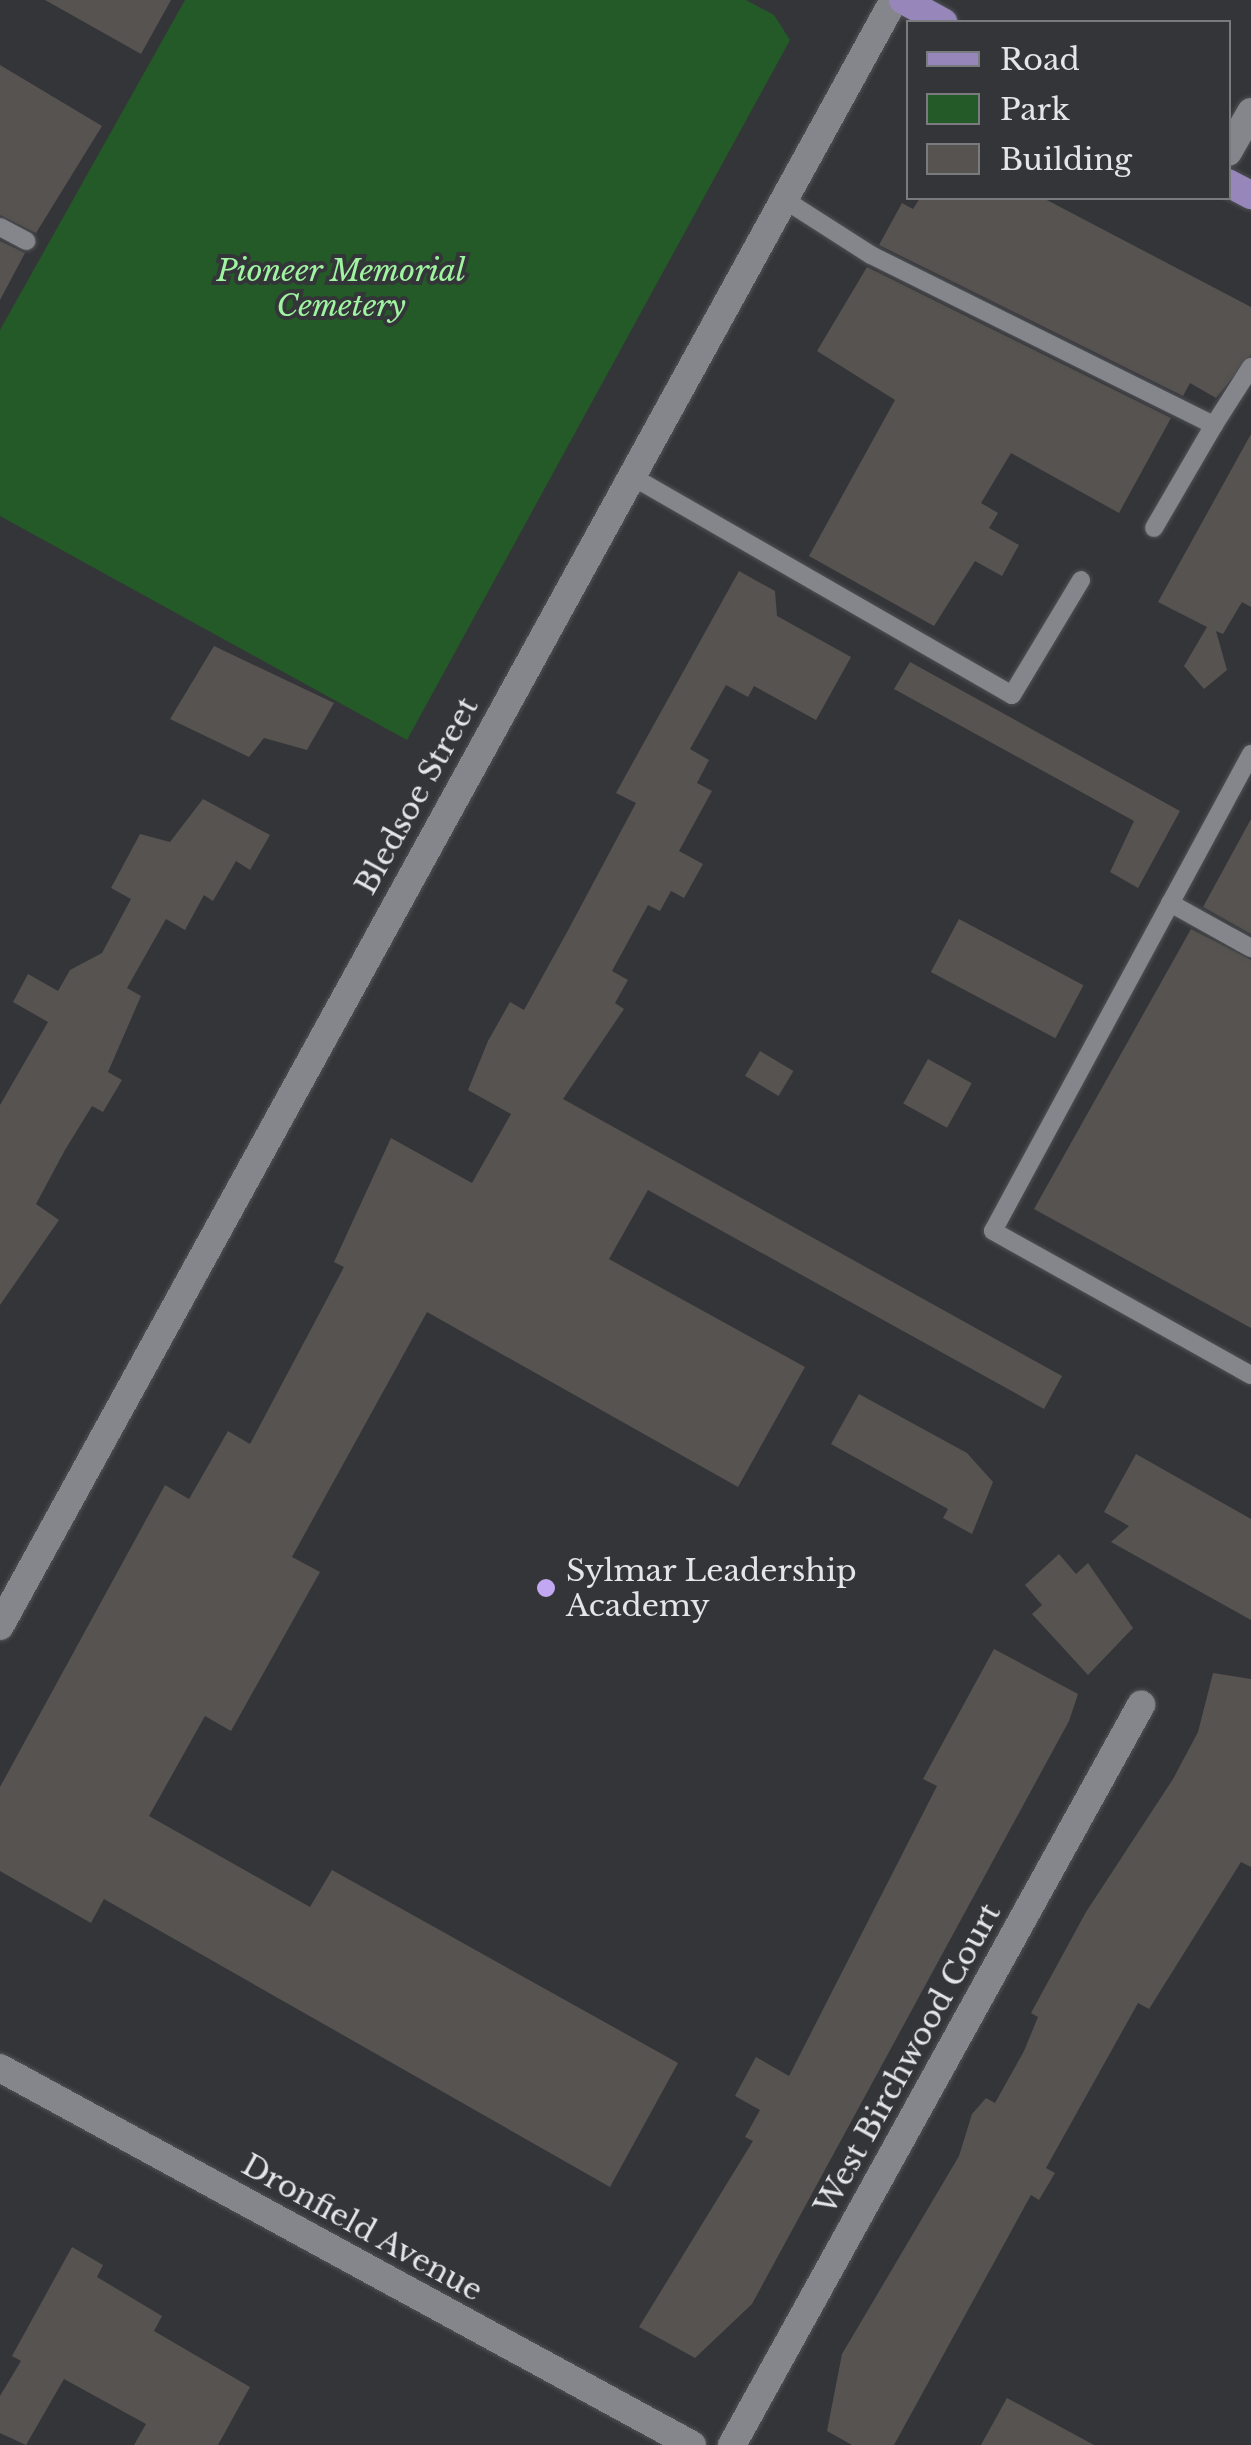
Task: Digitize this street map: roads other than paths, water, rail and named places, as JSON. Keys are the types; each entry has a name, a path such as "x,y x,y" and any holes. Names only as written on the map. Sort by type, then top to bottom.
{"main road":[{"path":"902,0 939,20"}],"street":[{"name":"Bledsoe Street","path":"0,1626 894,0"},
{"path":"1231,147 1251,112"},
{"name":"West Birchwood Court","path":"732,2445 1140,1704"},
{"name":"Dronfield Avenue","path":"0,2068 692,2445"}],"lane":[{"path":"785,200 871,255 1214,426"},
{"path":"0,227 26,241"},
{"path":"1154,528 1251,366"},
{"path":"633,477 1012,695 1080,580"},
{"path":"1251,754 993,1231 1251,1375"},
{"path":"1170,904 1251,948"}],"place":[{"name":"Sylmar Leadership Academy","path":"546,1588"}],"park label":[{"name":"Pioneer Memorial Cemetery","path":"341,288"}]}
